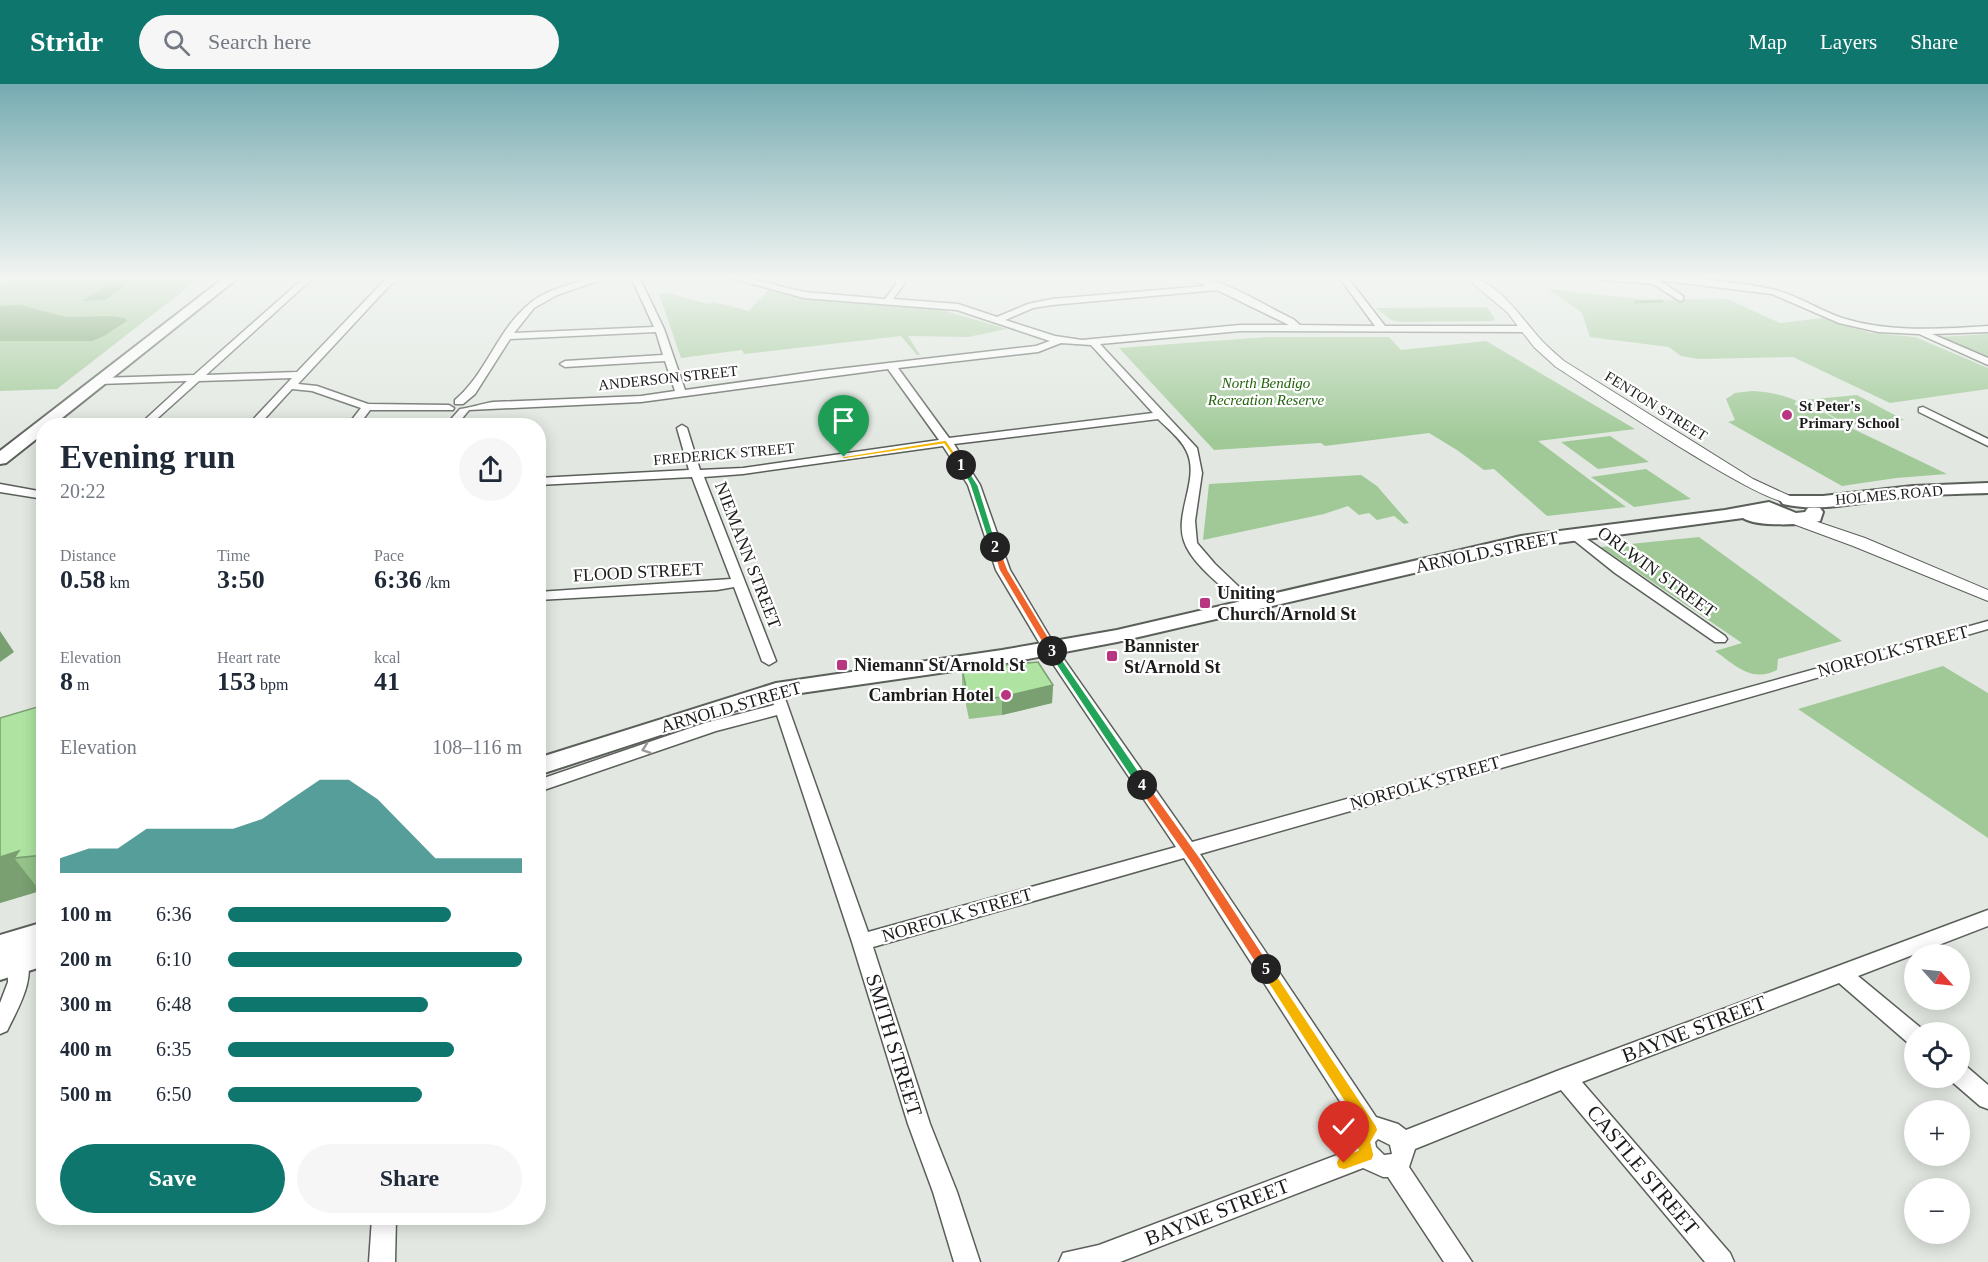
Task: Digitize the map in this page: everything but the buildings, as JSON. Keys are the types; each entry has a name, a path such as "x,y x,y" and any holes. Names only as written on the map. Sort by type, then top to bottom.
{"main road":[{"path":"45,418 147,334 154,332"},
{"path":"44,418 90,383 93,386 158,332"},
{"path":"0,447 34,427"},
{"path":"0,454 34,427"},
{"path":"0,459 34,427"},
{"name":"HOLMES ROAD","path":"1782,507 1913,491 1988,488"},
{"name":"HOLMES ROAD","path":"1782,507 1808,519 1814,513 1832,506 1988,488"},
{"name":"ARNOLD STREET","path":"546,764 608,745 779,699 819,682 892,674 980,670 1167,634 1252,606 1504,545 1782,507"},
{"name":"ARNOLD STREET","path":"546,770 608,745"},
{"path":"13,957 36,940"}],"street":[{"path":"152,418 248,332"},
{"path":"260,418 339,332"},
{"path":"461,408 510,332"},
{"path":"507,336 639,332"},
{"path":"660,332 681,394"},
{"path":"1034,332 1059,340"},
{"name":"ANDERSON STREET","path":"290,386 313,388 367,407 461,408 642,399 1023,351 1046,346 1059,340 1094,343 1201,332"},
{"name":"FENTON STREET","path":"1525,332 1566,368 1748,482 1782,507 1859,542"},
{"path":"1920,332 1988,362"},
{"path":"1094,343 1183,438 1195,456 1197,469 1189,529 1190,541 1201,556 1252,606"},
{"path":"565,364 669,358"},
{"path":"891,366 974,485 1003,570 1054,655 1188,851 1371,1130"},
{"path":"93,386 128,382 300,375"},
{"path":"358,418 367,407"},
{"path":"1923,410 1988,443"},
{"name":"FREDERICK STREET","path":"546,482 743,471 1161,415"},
{"name":"NIEMANN STREET","path":"682,428 696,474 701,481 769,661"},
{"path":"0,488 36,495"},
{"path":"1814,513 1859,542 1988,596"},
{"name":"ORLWIN STREET","path":"1575,534 1626,575 1720,639"},
{"name":"FLOOD STREET","path":"546,596 717,586 739,582"},
{"name":"NORFOLK STREET","path":"862,942 1988,625"},
{"name":"ARNOLD STREET","path":"546,783 711,727 779,699"},
{"name":"SMITH STREET","path":"779,699 862,942 919,1124 945,1192 967,1262"},
{"name":"BAYNE STREET","path":"1402,1143 1565,1078 1988,918"},
{"path":"0,1023 19,981 13,957"},
{"path":"1842,974 1904,1027"},
{"name":"CASTLE STREET","path":"1565,1078 1721,1262"},
{"path":"1970,1083 1988,1099"},
{"path":"1371,1130 1385,1130 1395,1135 1402,1143 1404,1157 1395,1166"},
{"path":"1371,1130 1363,1140 1367,1155 1377,1164 1395,1166 1459,1262"},
{"name":"BAYNE STREET","path":"1072,1262 1095,1259 1367,1155"},
{"path":"382,1262 384,1225"}],"green space":[{"path":"0,332 130,332 57,389 0,391"},
{"path":"672,332 993,332 968,337 908,336 920,355 917,355 901,336 744,354 742,350 681,358"},
{"path":"1588,332 1867,332 1915,337 1988,368 1988,389 1890,403 1793,357 1699,359 1681,356 1669,347 1590,337"},
{"path":"1988,334 1988,356 1941,337"},
{"name":"North Bendigo Recreation Reserve","path":"1266,337 1389,337 1401,350 1486,341 1635,429 1538,441 1626,507 1547,516 1494,469 1484,470 1429,433 1325,446 1321,443 1214,450 1119,348"},
{"path":"1752,391 1786,397 1797,401 1794,404 1801,408 1823,412 1947,474 1896,478 1842,486 1728,422 1735,420 1726,399 1735,393"},
{"path":"1857,395 1904,420 1848,425 1804,400"},
{"path":"1610,436 1649,462 1598,469 1561,442"},
{"path":"1646,469 1691,499 1634,507 1591,477"},
{"path":"1361,475 1377,486 1409,523 1404,524 1394,516 1377,520 1369,513 1359,515 1348,506 1324,514 1203,540 1209,484"},
{"path":"1699,537 1842,641 1778,659 1777,670 1768,673 1744,671 1715,651 1742,643 1601,547"},
{"path":"1943,666 1988,693 1988,838 1798,709"}],"shaded area":[{"path":"0,332 110,332 92,341 0,341"}],"place":[{"name":"St Peter's Primary School","path":"1787,415"},
{"name":"Uniting Church/Arnold St","path":"1205,603"},
{"name":"Bannister St/Arnold St","path":"1112,656"},
{"name":"Niemann St/Arnold St","path":"842,665"},
{"name":"Cambrian Hotel","path":"1006,695"}],"route":[{"path":"844,457 946,442 953,451 974,485 1003,570 1043,638 1206,876 1371,1130 1367,1132 1363,1140 1367,1155 1344,1163"}]}
